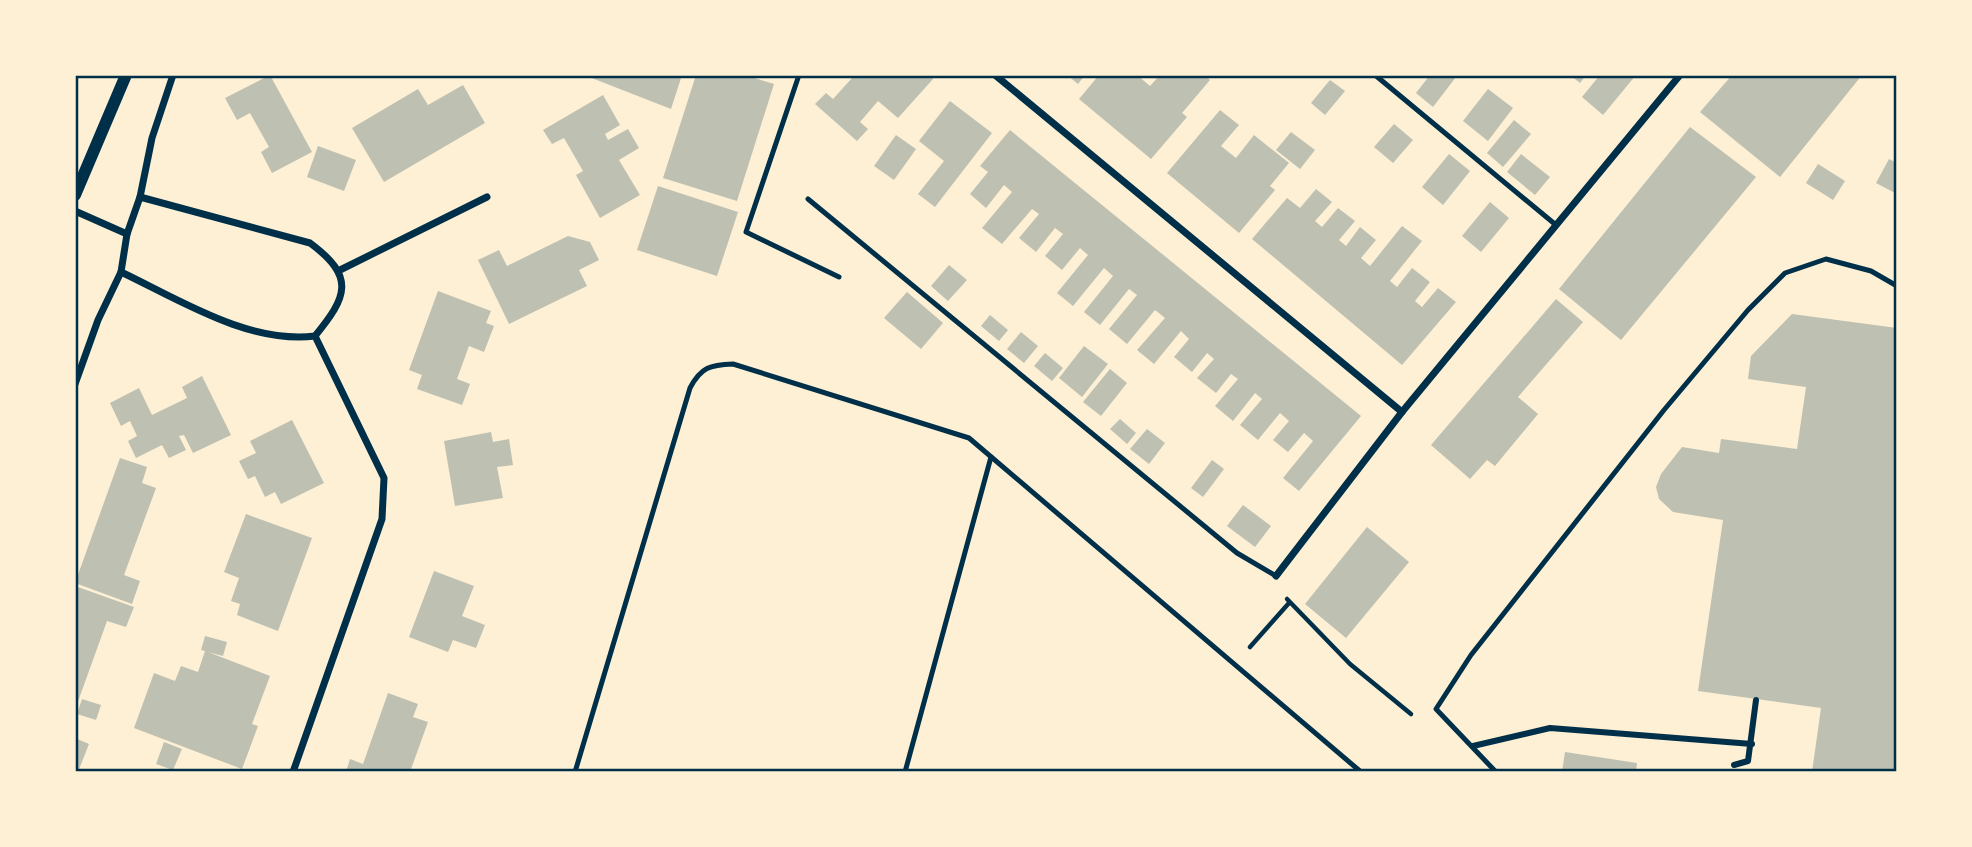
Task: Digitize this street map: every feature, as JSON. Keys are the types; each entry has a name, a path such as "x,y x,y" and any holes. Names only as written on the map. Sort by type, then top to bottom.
{"street":[{"path":"75,195 126,75"},
{"path":"75,384 98,320 121,272 127,234 140,197 152,138 173,75"},
{"path":"995,75 1402,412"},
{"path":"1276,576 1402,412 1680,75"},
{"path":"121,272 207,312 264,334 290,339 315,336 339,306 342,291 338,271 327,256 310,243 140,197"},
{"path":"338,271 487,197"},
{"path":"75,211 127,234"},
{"path":"293,772 382,519 386,497 384,478 315,336"},
{"path":"1734,765 1748,761 1756,700"},
{"path":"1473,746 1550,728 1752,744"}],"lane":[{"path":"799,75 746,232 839,277"},
{"path":"1376,75 1556,225"},
{"path":"808,199 1237,553 1276,576"},
{"path":"1496,772 1436,709 1471,654 1664,410 1748,310 1784,273 1826,260 1871,271 1897,286"},
{"path":"575,772 686,400 697,374 709,365 733,364 969,438 1361,772"},
{"path":"905,772 991,457"}],"path":[{"path":"1276,576 1289,603 1350,664 1418,720 1436,709"},
{"path":"1250,647 1289,603"}],"building":[{"path":"270,75 312,152 272,173 261,152 269,147 250,113 237,120 225,98"},
{"path":"584,75 682,75 671,109"},
{"path":"696,75 745,75 774,84 737,201 663,178"},
{"path":"849,75 929,75 933,79 898,118 878,101 860,122 868,129 857,141 815,104 826,93 833,99 852,78"},
{"path":"1067,75 1085,75 1078,84"},
{"path":"1099,75 1137,75 1150,86 1160,75 1205,75 1210,80 1182,113 1187,117 1151,159 1079,99"},
{"path":"1430,75 1456,77 1433,107 1416,93"},
{"path":"1570,75 1586,75 1580,83"},
{"path":"1600,75 1636,75 1603,115 1582,97"},
{"path":"1732,75 1862,75 1780,177 1700,112"},
{"path":"1330,80 1345,91 1325,115 1311,103"},
{"path":"463,85 485,123 384,182 352,128 418,89 428,105"},
{"path":"1488,89 1513,108 1488,141 1463,121"},
{"path":"603,95 620,125 605,134 608,140 628,129 639,148 619,160 640,195 600,218 576,175 583,171 564,138 552,144 543,130"},
{"path":"950,101 992,133 935,207 918,194 944,161 919,141"},
{"path":"1220,110 1239,125 1221,146 1236,158 1254,135 1289,163 1270,186 1275,190 1239,233 1167,173"},
{"path":"1514,120 1531,134 1503,167 1487,153"},
{"path":"1394,124 1413,140 1393,163 1374,147"},
{"path":"1690,127 1756,177 1621,340 1559,289"},
{"path":"1010,130 1361,416 1299,491 1283,478 1313,441 1304,433 1288,452 1273,440 1289,421 1280,413 1258,440 1240,425 1262,399 1255,393 1233,421 1215,406 1238,379 1231,374 1216,393 1197,378 1214,359 1207,353 1192,372 1174,357 1189,339 1181,331 1154,364 1137,350 1165,318 1155,310 1127,344 1109,329 1137,295 1129,289 1100,325 1084,312 1113,276 1104,268 1073,306 1057,293 1088,255 1080,248 1062,270 1045,256 1063,234 1055,228 1036,252 1019,238 1039,214 1032,209 1002,244 982,228 1012,192 1004,185 986,208 970,194 988,172 980,166"},
{"path":"1291,132 1315,150 1300,169 1276,150"},
{"path":"896,135 916,149 894,180 874,166"},
{"path":"318,146 356,160 344,191 307,177"},
{"path":"1449,154 1470,171 1443,205 1422,187"},
{"path":"1521,154 1550,177 1535,195 1507,172"},
{"path":"1889,159 1897,163 1897,194 1876,183"},
{"path":"1818,164 1845,181 1833,200 1806,183"},
{"path":"658,186 738,212 717,276 637,250"},
{"path":"1316,189 1332,202 1315,221 1322,227 1338,208 1355,221 1339,240 1346,246 1360,227 1376,240 1361,258 1370,266 1402,226 1422,241 1390,281 1397,287 1412,268 1430,282 1415,301 1422,307 1438,288 1456,302 1402,365 1252,239 1287,198 1300,208"},
{"path":"1490,202 1509,218 1481,252 1462,236"},
{"path":"568,236 590,242 599,260 579,270 587,286 509,324 478,260 499,250 507,266"},
{"path":"949,265 967,280 948,301 931,286"},
{"path":"438,291 491,311 486,323 494,326 484,352 469,346 457,379 470,384 462,405 417,389 422,375 409,370"},
{"path":"907,292 943,323 921,349 884,318"},
{"path":"1556,299 1583,322 1518,397 1538,414 1495,466 1487,460 1470,479 1431,445"},
{"path":"1792,314 1897,328 1897,772 1812,772 1821,708 1698,691 1723,520 1673,512 1659,499 1656,487 1661,474 1682,447 1719,453 1721,439 1797,449 1806,387 1748,379 1751,356"},
{"path":"990,315 1008,330 999,341 981,326"},
{"path":"1021,332 1038,346 1024,363 1007,349"},
{"path":"1084,346 1108,364 1082,397 1059,378"},
{"path":"1045,353 1063,368 1052,381 1034,366"},
{"path":"1110,369 1127,383 1101,416 1083,402"},
{"path":"202,376 231,435 193,453 184,435 179,436 186,450 169,458 162,445 136,458 128,441 137,436 130,421 121,426 110,403 139,388 152,415 187,398 182,387"},
{"path":"1120,419 1136,433 1127,444 1110,429"},
{"path":"292,420 324,483 281,504 275,492 265,497 255,476 248,479 239,461 256,453 250,441"},
{"path":"1147,429 1165,443 1149,464 1130,449"},
{"path":"491,432 493,442 509,439 513,465 497,467 503,498 455,506 444,441"},
{"path":"120,458 147,467 142,483 156,488 124,575 140,581 132,604 75,583"},
{"path":"1212,460 1224,469 1203,497 1191,488"},
{"path":"1243,505 1271,526 1255,547 1227,526"},
{"path":"246,514 312,538 278,631 237,615 240,604 231,601 239,578 224,572"},
{"path":"1367,527 1409,562 1346,638 1305,604"},
{"path":"434,571 474,586 462,616 485,625 476,648 453,640 448,652 409,637"},
{"path":"75,586 134,607 126,627 107,621 76,707"},
{"path":"205,636 227,642 223,656 208,652 270,676 252,724 258,726 242,769 134,728 154,673 175,681 181,666 198,672 205,651 201,650"},
{"path":"388,693 418,704 413,717 428,722 410,772 346,772 350,759 363,764"},
{"path":"82,699 101,705 96,720 77,714"},
{"path":"75,738 89,744 78,772 75,772"},
{"path":"164,742 182,749 173,770 156,764"},
{"path":"1565,752 1637,763 1636,772 1562,772"}]}
